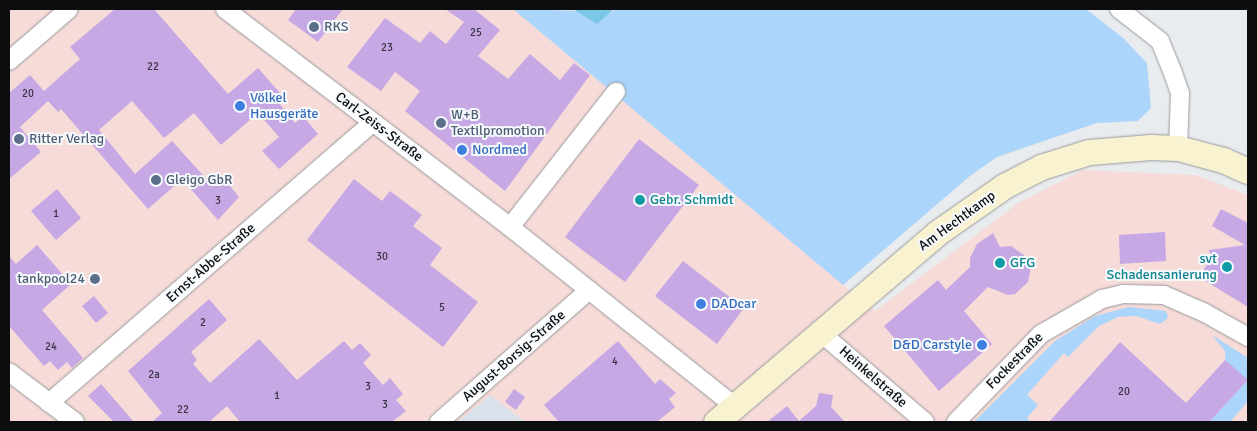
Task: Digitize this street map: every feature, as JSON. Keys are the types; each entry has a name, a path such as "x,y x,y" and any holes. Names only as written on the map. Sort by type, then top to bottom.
{"street":[{"path":"9,61 68,9"},
{"name":"Carl-Zeiss-Straße","path":"225,9 510,227 734,406"},
{"path":"1119,9 1160,41 1180,93 1178,148"},
{"path":"510,227 616,92"},
{"name":"Ernst-Abbe-Straße","path":"49,403 372,123"},
{"name":"Am Hechtkamp","path":"716,422 937,233 1021,177 1067,157 1089,152 1178,148 1248,171"},
{"name":"August-Borsig-Straße","path":"438,422 589,290"},
{"name":"Fockestraße","path":"956,422 1035,339 1061,319 1102,298 1124,294 1164,295 1206,312 1248,337"},
{"name":"Heinkelstraße","path":"820,332 926,422"},
{"path":"9,372 74,422"}],"shaded area":[{"path":"9,9 513,9 875,311 1018,203 1082,170 1196,175 1248,195 1248,422 9,422"},
{"path":"513,9 613,12 614,9 1086,9 1123,38 1147,63 1151,108 1138,121 1097,123 997,157 970,176 843,285"},
{"path":"573,9 614,9 597,24"},
{"path":"1129,307 1166,311 1168,318 1160,324 1136,316 1118,317 1099,326 1068,357 1064,353 1027,395 1038,405 1027,418 1031,422 974,422 1055,341 1095,316"},
{"path":"1212,335 1248,358 1248,401 1230,422 1209,422 1247,381 1225,360 1225,351"},
{"path":"490,395 525,422 458,422"}],"building":[{"path":"115,9 154,9 228,94 258,68 280,93 275,98 295,123 303,116 318,134 279,169 262,151 279,137 258,113 221,145 194,113 164,138 132,101 99,130 135,174 172,141 210,183 222,176 239,197 218,220 182,179 148,209 61,109 58,112 48,101 20,127 41,152 9,179 9,93 30,75 44,91 80,59 70,47"},
{"name":"RKS","path":"296,9 343,9 318,42 288,20"},
{"path":"445,9 474,9 500,30 478,56 508,79 530,54 560,80 574,63 590,75 505,191 405,111 420,91 395,72 381,91 347,67 385,18 420,43 430,31 446,44 464,22"},
{"name":"Gebr. Schmidt","path":"639,139 699,185 625,282 565,237"},
{"path":"354,179 382,201 390,191 422,215 413,226 442,248 430,265 478,302 443,347 307,240"},
{"path":"57,189 81,218 56,240 31,211"},
{"name":"svt Schadensanierung","path":"1221,209 1248,223 1248,307 1199,277 1211,258 1209,250 1245,245 1212,226"},
{"path":"1165,232 1166,261 1120,264 1119,235"},
{"path":"993,233 1000,247 1011,246 1028,258 1031,267 1028,282 1015,294 1008,295 988,287 964,311 992,344 939,391 884,326 938,280 946,290 970,267 970,258 977,244"},
{"path":"37,245 71,284 42,310 83,358 72,368 67,362 58,370 50,361 44,366 9,326 9,256 16,264"},
{"path":"683,261 744,308 717,344 655,296"},
{"path":"94,296 108,313 96,323 82,306"},
{"path":"209,299 227,320 191,352 197,360 193,364 210,383 259,339 297,380 344,341 352,350 360,343 371,355 363,363 383,385 390,378 403,394 396,400 406,411 392,422 240,422 227,406 209,422 152,422 162,413 128,371"},
{"path":"618,341 655,384 660,379 676,393 669,399 675,407 657,422 559,422 544,405"},
{"path":"1120,342 1186,403 1225,360 1248,380 1209,422 1049,422"},
{"path":"101,384 134,422 114,422 88,396"},
{"path":"514,389 525,397 516,410 505,402"},
{"path":"819,393 833,395 831,407 845,422 767,422 787,406 799,421 816,406"}],"place":[{"name":"RKS","path":"314,27"},
{"name":"Völkel Hausgeräte","path":"240,106"},
{"name":"W+B Textilpromotion","path":"441,123"},
{"name":"Ritter Verlag","path":"19,139"},
{"name":"Nordmed","path":"462,150"},
{"name":"Gleigo GbR","path":"156,180"},
{"name":"Gebr. Schmidt","path":"640,200"},
{"name":"GFG","path":"1000,263"},
{"name":"svt Schadensanierung","path":"1227,267"},
{"name":"tankpool24","path":"95,279"},
{"name":"DADcar","path":"701,304"},
{"name":"D&D Carstyle","path":"982,345"}]}
